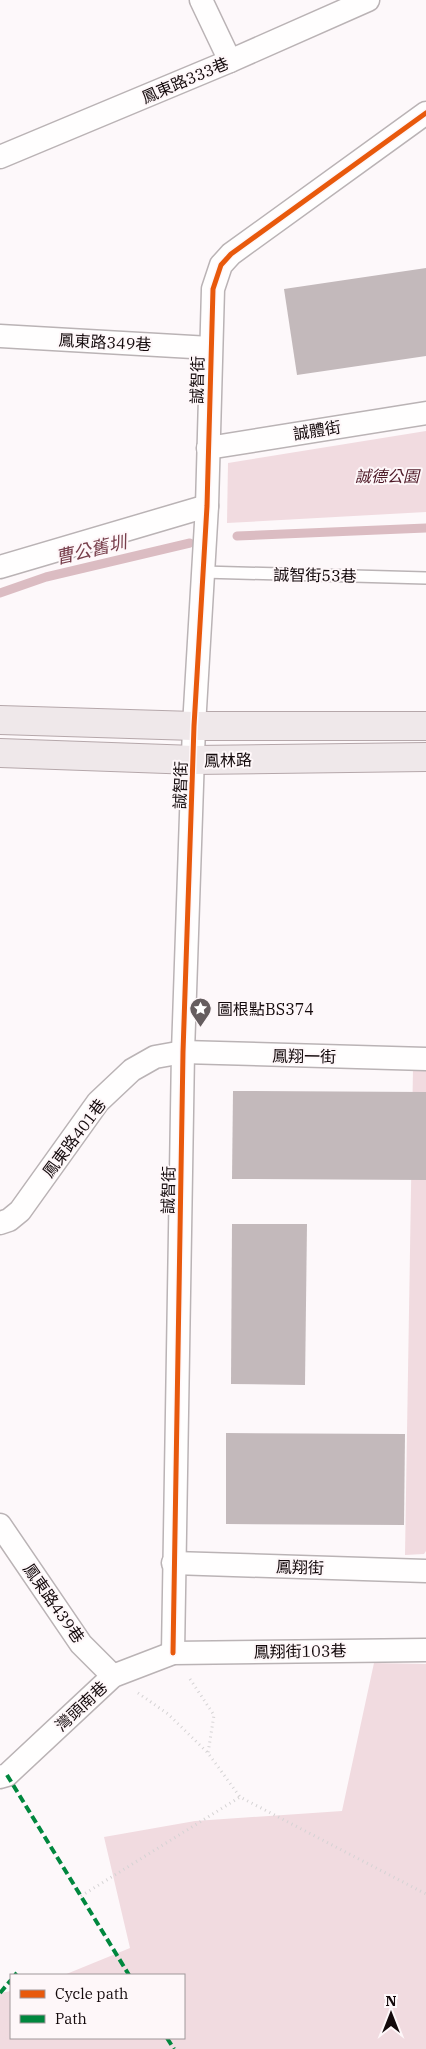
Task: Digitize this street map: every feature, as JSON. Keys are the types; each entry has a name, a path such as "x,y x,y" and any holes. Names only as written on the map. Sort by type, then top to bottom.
{"main road":[{"name":"鳳林路","path":"0,720 194,726 426,726"},
{"name":"鳳林路","path":"0,753 194,760 426,757"}],"street":[{"path":"201,0 230,61"},
{"name":"鳳東路333巷","path":"0,157 230,61 368,0"},
{"name":"誠智街","path":"173,1653 183,1052 194,726 207,506 213,289 221,264 231,254 426,113"},
{"name":"鳳東路349巷","path":"0,336 210,348"},
{"name":"誠體街","path":"208,448 426,412"},
{"path":"0,567 207,506"},
{"name":"鳳翔一街","path":"183,1052 426,1058"},
{"name":"鳳東路401巷","path":"0,1223 9,1220 20,1211 98,1102 132,1070 155,1057 183,1052"},
{"name":"鳳東路439巷","path":"0,1525 81,1644 113,1676"},
{"name":"鳳翔街","path":"173,1563 426,1571"},
{"name":"鳳翔街103巷","path":"173,1653 426,1650"},
{"name":"灣頭南巷","path":"0,1778 7,1775 113,1676 173,1653"}],"lane":[{"name":"誠智街53巷","path":"203,572 426,578"}],"path":[{"path":"173,1653 214,1715 208,1753"},
{"path":"113,1676 168,1714 208,1753 240,1797 426,1894"},
{"path":"81,1896 240,1797"}],"green space":[{"name":"誠德公園","path":"426,431 426,512 227,523 228,463"},
{"path":"413,1068 426,1068 426,1551 424,1554 405,1555"},
{"path":"374,1663 426,1664 426,2049 0,2049 0,1993 10,1991 10,2039 185,2039 185,1974 66,1974 130,1948 104,1837 195,1821 342,1811"}],"building":[{"path":"426,268 426,356 297,375 284,289"},
{"path":"233,1091 426,1092 426,1180 232,1179"},
{"path":"232,1224 307,1224 305,1385 231,1384"},
{"path":"226,1433 405,1434 404,1525 226,1524"}],"waterway":[{"name":"曹公舊圳","path":"237,536 426,528"},
{"name":"曹公舊圳","path":"0,593 46,577 190,543"}],"marked path":[{"path":"7,1775 128,1974"},
{"path":"0,1993 10,1981"},
{"path":"168,2039 174,2049"}],"cycle path":[{"path":"173,1653 183,1052 194,726 207,506 213,289 221,265 231,254 426,113"}],"place":[{"name":"圖根點BS374","path":"201,1028"}]}
